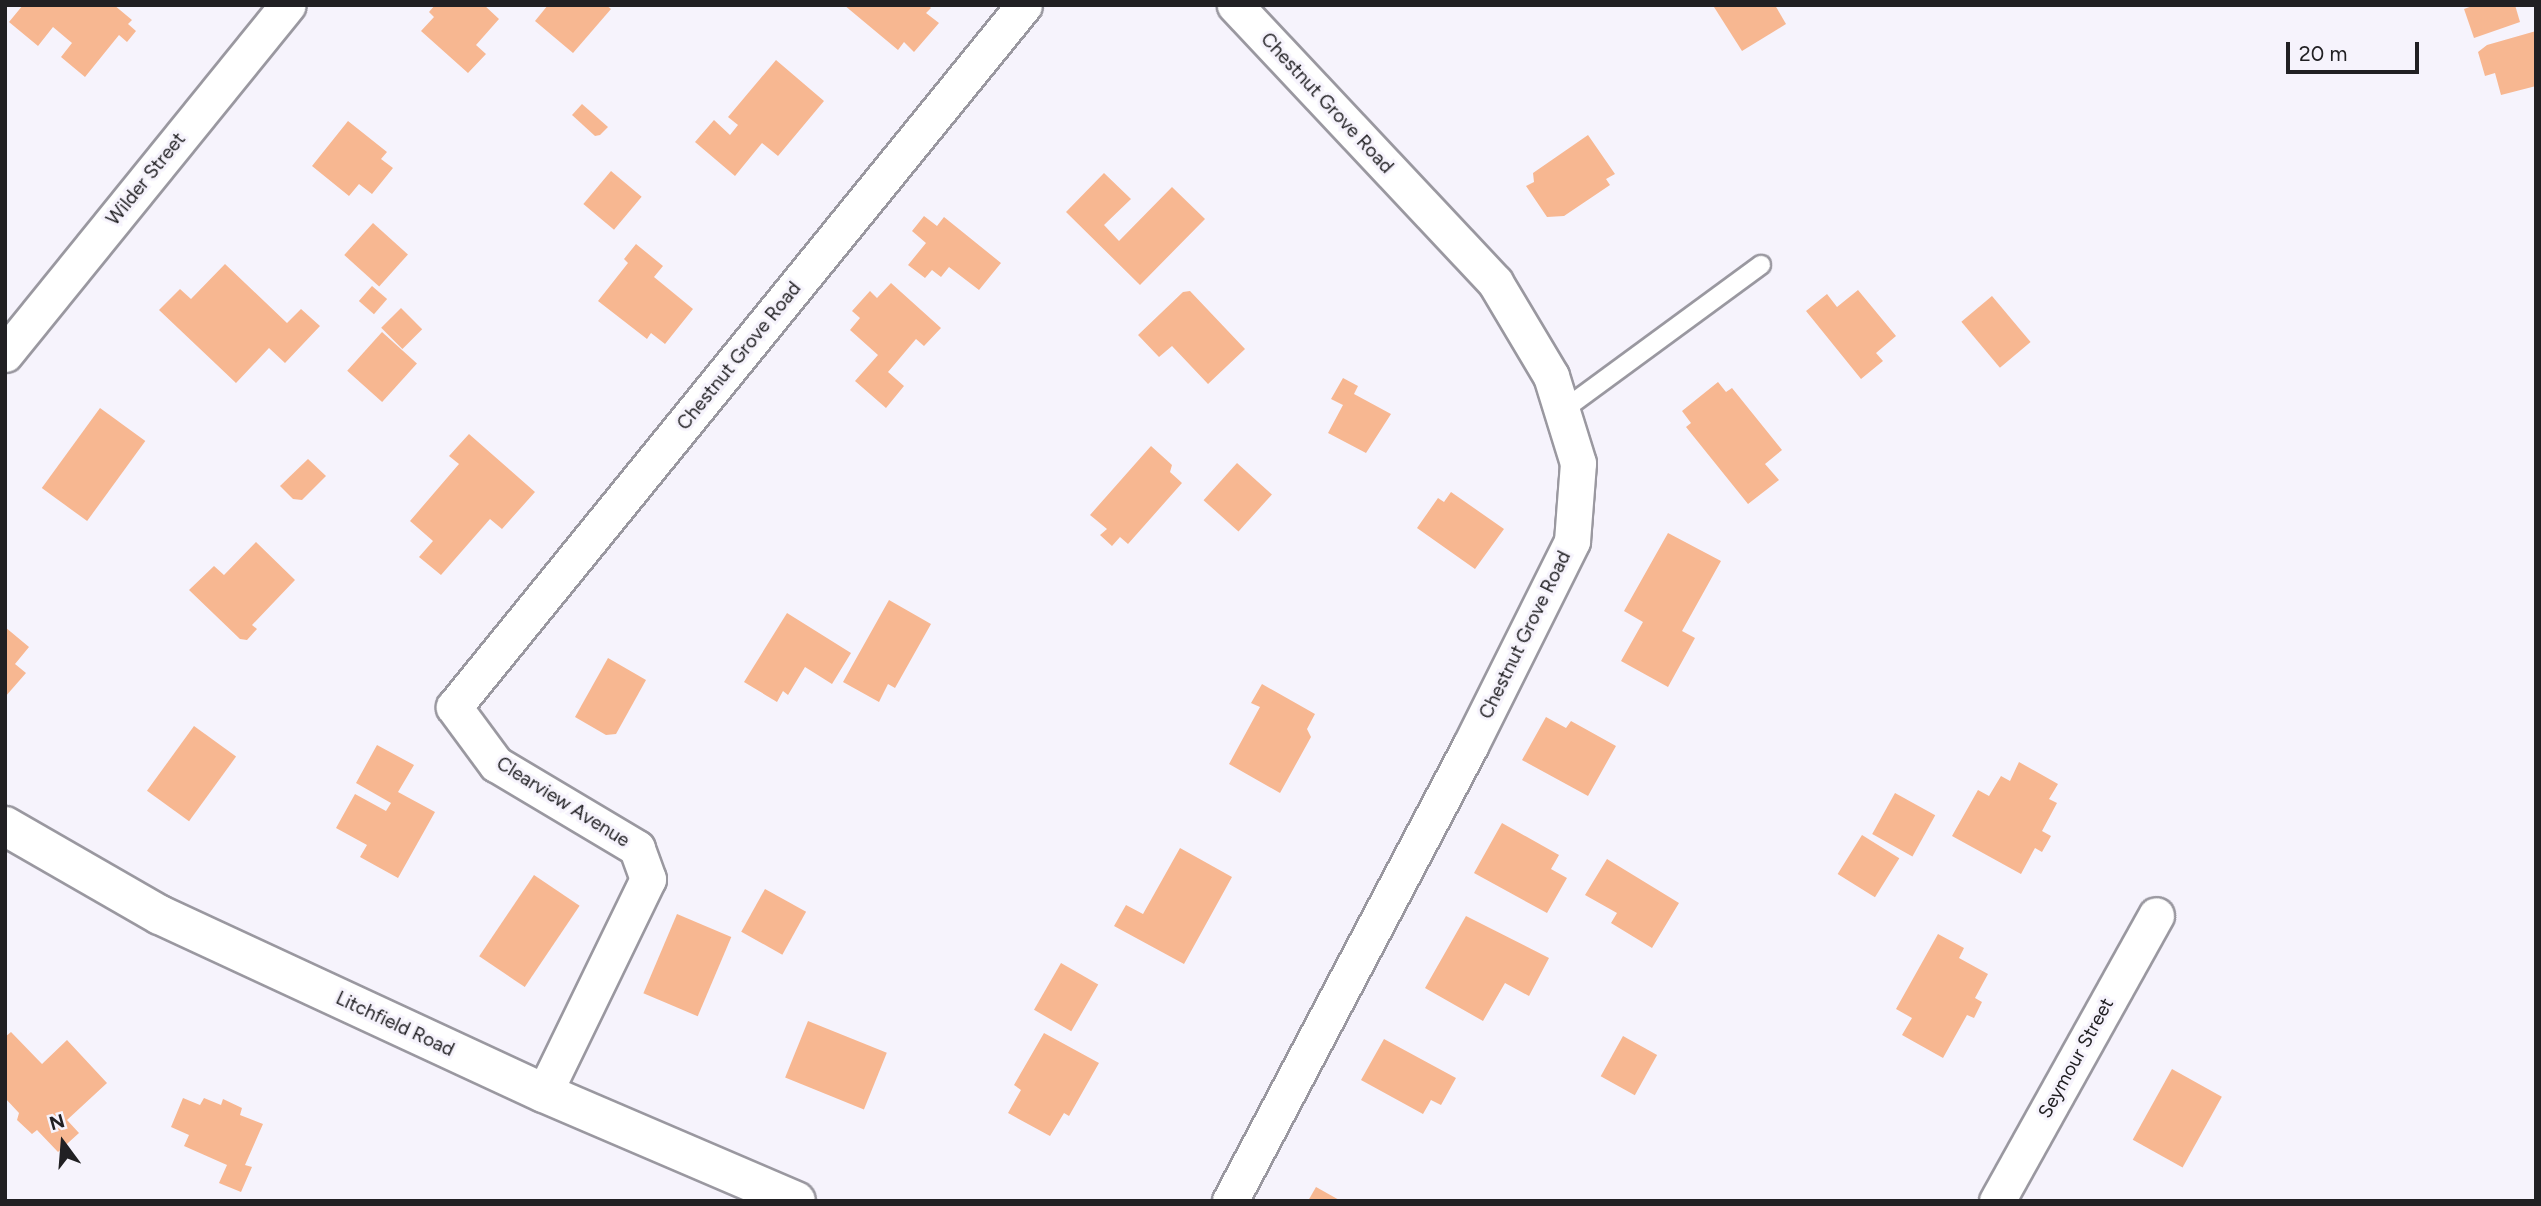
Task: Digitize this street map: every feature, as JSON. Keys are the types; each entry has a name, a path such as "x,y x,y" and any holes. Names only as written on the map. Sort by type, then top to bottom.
{"main road":[{"name":"Litchfield Road","path":"5,826 160,915 544,1093 796,1201"}],"street":[{"name":"Chestnut Grove Road","path":"454,707 1024,5"},
{"name":"Chestnut Grove Road","path":"1230,1201 1470,746 1572,541 1578,463 1551,376 1495,282 1235,5"},
{"name":"Wilder Street","path":"5,354 275,10"},
{"name":"Clearview Avenue","path":"454,707 496,764 636,848 648,879 544,1093"},
{"name":"Seymour Street","path":"1997,1201 2156,915"}],"lane":[{"path":"1562,411 1761,265"}],"building":[{"path":"23,5 114,5 132,20 128,24 136,31 127,42 119,35 85,77 61,57 72,43 53,27 38,46 9,22"},
{"path":"435,5 484,5 499,19 476,45 486,54 468,73 421,31 434,17 429,12"},
{"path":"548,5 606,5 611,9 573,53 535,21"},
{"path":"844,5 928,5 931,8 926,13 939,23 914,52 904,42 898,50"},
{"path":"1775,5 1786,24 1742,51 1714,7"},
{"path":"2475,5 2515,5 2520,22 2474,38 2464,9"},
{"path":"2536,31 2536,86 2501,95 2495,73 2485,76 2478,52 2487,45"},
{"path":"776,60 824,101 778,156 762,143 735,176 695,142 714,120 730,135 738,125 728,117"},
{"path":"582,104 608,127 600,135 595,136 572,115"},
{"path":"348,121 387,152 381,159 393,168 372,194 359,184 349,196 312,166"},
{"path":"1588,135 1615,174 1606,179 1610,185 1564,216 1547,217 1526,186 1534,182 1533,173"},
{"path":"611,171 642,197 614,230 583,204"},
{"path":"1104,173 1131,199 1104,225 1119,241 1172,187 1205,219 1140,285 1066,212"},
{"path":"924,216 937,226 944,217 1001,263 979,290 949,267 941,277 932,270 925,278 908,265 926,243 912,231"},
{"path":"373,223 408,254 379,286 344,255"},
{"path":"636,244 663,266 654,277 693,309 665,344 651,333 647,339 598,301 628,263 624,259"},
{"path":"225,264 287,323 301,309 320,326 285,363 269,348 236,383 159,310 180,289 191,299"},
{"path":"891,283 941,328 924,346 916,339 888,372 904,386 886,408 855,381 878,355 850,330 860,318 852,311 870,291 877,298"},
{"path":"372,286 387,299 374,314 359,301"},
{"path":"1858,290 1896,336 1876,353 1883,361 1861,379 1806,311 1827,294 1837,307"},
{"path":"1190,291 1245,349 1208,384 1172,346 1159,357 1138,335 1183,292"},
{"path":"1992,296 2031,342 2000,368 1961,322"},
{"path":"401,308 422,329 402,349 381,328"},
{"path":"382,332 417,363 382,402 347,371"},
{"path":"1343,378 1358,386 1354,394 1391,414 1366,453 1328,433 1343,405 1331,399"},
{"path":"1718,382 1726,392 1732,388 1782,450 1765,464 1779,480 1748,504 1686,427 1691,423 1682,411"},
{"path":"100,408 145,441 87,521 42,488"},
{"path":"469,434 535,492 502,529 490,519 441,575 419,557 433,541 410,521 459,464 449,456"},
{"path":"1151,446 1172,465 1170,472 1182,483 1128,544 1120,537 1112,546 1100,535 1107,529 1090,515"},
{"path":"308,459 326,476 302,500 293,499 280,486"},
{"path":"1237,463 1272,494 1238,532 1204,500"},
{"path":"1451,492 1504,529 1475,569 1417,528 1438,498 1444,502"},
{"path":"1668,533 1721,561 1682,631 1695,638 1668,687 1621,661 1643,622 1624,611"},
{"path":"256,542 295,580 252,625 257,629 247,640 240,639 189,590 214,566 224,575"},
{"path":"889,600 931,624 895,688 888,684 879,702 843,682"},
{"path":"787,613 851,653 832,684 805,667 788,695 783,691 777,702 744,682"},
{"path":"5,627 29,647 15,664 26,673 5,697"},
{"path":"608,658 646,680 616,734 606,735 575,717"},
{"path":"1262,684 1315,714 1307,729 1311,737 1280,793 1229,764 1260,707 1251,703"},
{"path":"1546,717 1566,728 1571,721 1616,746 1588,796 1522,760"},
{"path":"194,726 236,757 189,821 147,791"},
{"path":"377,745 414,765 398,792 435,812 398,878 360,857 367,845 336,828 355,794 386,811 391,803 356,783"},
{"path":"2019,762 2058,784 2049,799 2057,803 2042,831 2051,836 2042,852 2035,848 2021,874 1952,836 1978,790 1989,796 2001,776 2010,781"},
{"path":"1895,793 1935,815 1912,856 1872,834"},
{"path":"1502,823 1559,855 1551,869 1567,878 1547,913 1474,873"},
{"path":"1862,835 1899,858 1875,897 1838,874"},
{"path":"1180,848 1232,877 1184,964 1114,926 1126,905 1143,914"},
{"path":"1607,859 1679,903 1652,948 1611,923 1617,913 1585,895"},
{"path":"534,875 580,906 525,987 479,956"},
{"path":"765,889 806,912 782,955 741,932"},
{"path":"677,914 731,937 698,1016 643,993"},
{"path":"1466,916 1549,958 1529,996 1505,983 1483,1021 1425,988"},
{"path":"1938,934 1964,948 1959,958 1988,974 1975,998 1982,1002 1974,1018 1967,1015 1943,1058 1902,1035 1912,1018 1896,1009"},
{"path":"1061,963 1098,984 1071,1031 1034,1010"},
{"path":"808,1021 887,1053 864,1109 785,1078"},
{"path":"11,1032 42,1064 67,1040 107,1083 67,1120 79,1133 58,1152 37,1130 32,1134 17,1120 19,1113 5,1098 5,1037"},
{"path":"1044,1033 1099,1063 1069,1116 1064,1113 1050,1136 1008,1113 1021,1090 1014,1085"},
{"path":"1623,1036 1657,1055 1635,1095 1601,1076"},
{"path":"1384,1039 1456,1078 1441,1105 1431,1100 1423,1114 1361,1080"},
{"path":"2172,1069 2222,1097 2183,1167 2133,1140"},
{"path":"183,1098 200,1105 204,1098 221,1105 223,1099 242,1108 240,1115 263,1124 245,1165 252,1167 241,1192 219,1183 227,1165 184,1146 189,1135 171,1127"},
{"path":"1316,1187 1341,1201 1308,1201"}]}
